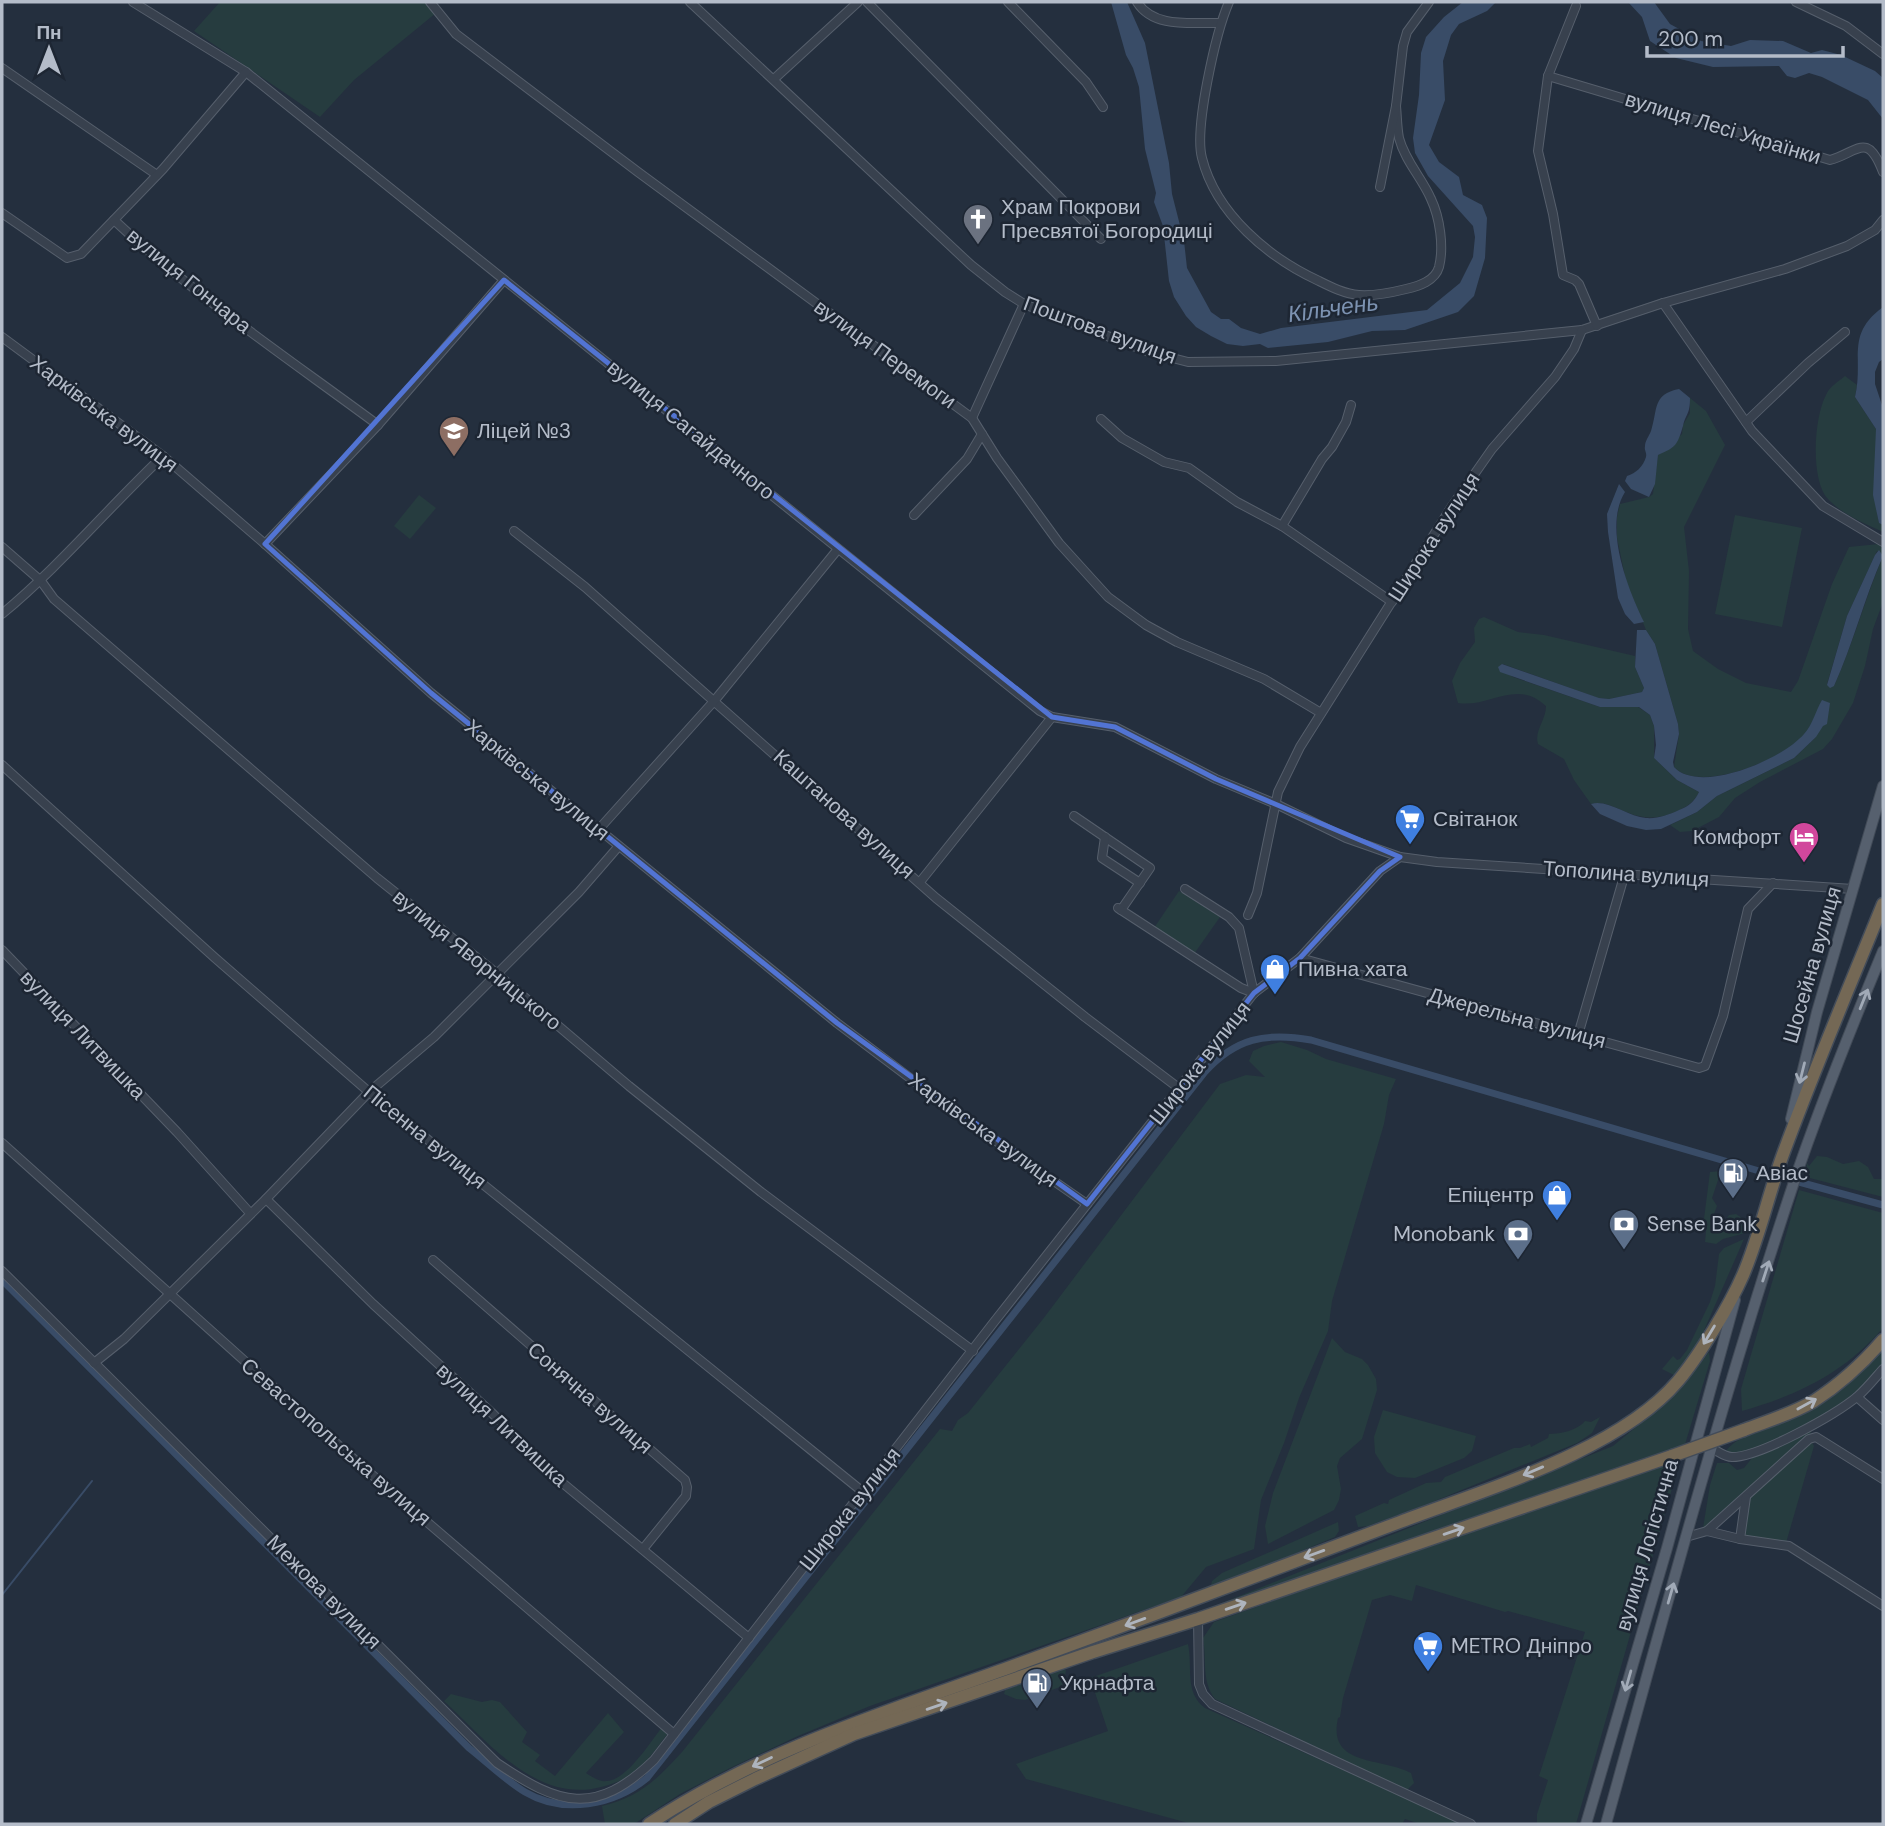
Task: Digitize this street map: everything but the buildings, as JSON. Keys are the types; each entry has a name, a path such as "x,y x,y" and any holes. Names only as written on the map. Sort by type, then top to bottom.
{"highway":[{"path":"649,1824 724,1781 829,1732 1199,1599 1526,1474 1616,1432 1649,1409 1678,1382 1743,1276 1783,1155 1883,904"},
{"path":"675,1824 709,1802 854,1734 1198,1619 1672,1456 1791,1412 1814,1401 1859,1365 1883,1340"},
{"path":"1198,1619 1199,1599"}],"main road":[{"name":"Шосейна вулиця","path":"1783,1155 1817,1012 1883,786"},
{"path":"1606,1824 1749,1322 1796,1177 1837,1064 1883,951"},
{"name":"вулиця Логістична","path":"1586,1824 1743,1276"}],"street":[{"name":"вулиця Сагайдачного","path":"133,2 246,72 1040,711 1052,718 1115,727 1216,779 1276,804"},
{"name":"вулиця Перемоги","path":"430,2 447,24 466,41 638,172 972,418 1059,543 1108,597 1146,625 1177,642 1264,679 1321,713"},
{"name":"Поштова вулиця","path":"690,2 971,265 1004,292 1024,304 1150,352 1188,362 1276,361 1582,330"},
{"path":"774,79 858,2"},
{"path":"867,2 1101,239"},
{"path":"1008,2 1086,82 1103,107"},
{"path":"1137,2 1147,14 1157,20 1220,23"},
{"path":"1228,2 1220,23 1206,92 1200,154 1206,173 1239,223 1264,247 1291,268 1356,295 1382,295 1415,287 1432,278 1439,267 1442,250 1436,213 1399,137 1396,106"},
{"path":"1380,187 1396,106 1403,46 1407,32 1429,2"},
{"path":"1796,2 1846,26 1883,54"},
{"path":"1576,6 1548,76 1538,151 1553,214 1563,275 1579,284 1597,326"},
{"path":"2,68 157,175"},
{"path":"114,220 157,175 246,72"},
{"name":"вулиця Лесі Українки","path":"1548,76 1830,160 1857,147 1864,147 1875,155 1883,172"},
{"name":"вулиця Гончара","path":"2,213 67,258 81,254 114,220 168,267 378,425"},
{"path":"1582,330 1662,303 1798,265 1847,246 1875,230 1883,220"},
{"path":"265,544 378,425 504,280"},
{"path":"1662,303 1746,422 1823,506 1883,542"},
{"path":"972,418 1024,304"},
{"name":"Широка вулиця","path":"1248,915 1257,893 1278,792 1300,747 1475,474 1492,449 1555,377 1574,349 1582,330"},
{"path":"1746,422 1845,332"},
{"name":"Харківська вулиця","path":"2,337 163,456 431,693 837,1023 963,1118 1087,1204"},
{"path":"1282,526 1332,447 1346,422 1351,404"},
{"path":"1101,419 1122,438 1164,462 1189,468 1237,502 1282,526 1392,602"},
{"path":"914,515 967,459 982,434"},
{"path":"2,614 41,581 120,496 163,456"},
{"name":"Каштанова вулиця","path":"514,531 585,587 715,700 936,898 1180,1089"},
{"name":"вулиця Яворницького","path":"2,547 41,581 54,599 377,878 761,1192 973,1351"},
{"path":"599,829 715,700 838,549"},
{"path":"920,882 1052,718"},
{"name":"Пісенна вулиця","path":"2,765 165,914 369,1092 863,1492"},
{"path":"1276,804 1346,838 1400,857"},
{"path":"1074,816 1150,868 1120,909 1241,988 1254,993"},
{"path":"1105,837 1102,858 1140,883"},
{"path":"94,1363 124,1339 267,1199 369,1092 434,1037 579,892 618,847"},
{"name":"Широка вулиця","path":"674,1734 1254,993 1300,958 1380,871 1400,857"},
{"name":"Тополина вулиця","path":"1400,857 1437,862 1853,889"},
{"path":"1578,1035 1625,873"},
{"name":"Джерельна вулиця","path":"1300,958 1693,1068 1704,1066 1723,1016 1748,909 1773,883"},
{"path":"1185,889 1229,917 1239,928 1254,993"},
{"name":"вулиця Литвишка","path":"2,950 177,1132 250,1213"},
{"name":"Севастопольська вулиця","path":"2,1143 356,1461 674,1734"},
{"name":"вулиця Литвишка","path":"267,1199 553,1475 749,1638"},
{"name":"Сонячна вулиця","path":"433,1260 685,1480 685,1496 643,1549"},
{"name":"Межова вулиця","path":"2,1271 497,1763 531,1786 560,1797 592,1797 610,1793 637,1777 674,1734"},
{"path":"1713,1449 1728,1458 1746,1456 1797,1433 1857,1397 1883,1368"},
{"path":"1857,1397 1883,1420"},
{"path":"1686,1537 1707,1531 1809,1439 1816,1437 1883,1479"},
{"path":"1740,1539 1746,1497"},
{"path":"1707,1531 1789,1546 1883,1606"},
{"path":"1198,1619 1199,1684 1203,1695 1212,1703 1471,1824"}],"highlighted area":[{"path":"504,280 1052,717 1115,727 1216,779 1400,857 1380,871 1300,958 1254,993 1087,1204 837,1023 431,693 265,544"}],"green space":[{"path":"220,2 427,2 436,13 354,80 320,117 194,31"},
{"path":"1845,376 1857,385 1855,397 1876,429 1877,513 1879,523 1883,525 1883,532 1840,510 1828,499 1818,478 1816,448 1822,405 1830,389"},
{"path":"1690,398 1706,411 1725,445 1684,527 1689,571 1688,629 1693,651 1718,669 1746,683 1791,692 1798,681 1832,584 1849,547 1879,544 1883,550 1883,556 1883,602 1853,703 1832,739 1823,749 1735,798 1719,817 1692,831 1680,832 1670,825 1697,812 1717,796 1794,758 1816,737 1816,714 1802,737 1759,764 1739,771 1702,777 1686,774 1674,767 1678,724 1655,644 1646,630 1626,581 1617,538 1617,517 1620,504 1653,494 1658,455 1682,434 1683,425 1690,413","holes":["1877,551 1883,556 1834,686 1827,684 1847,616"]},
{"path":"419,495 436,508 410,539 394,526"},
{"path":"1735,515 1802,528 1782,627 1715,614"},
{"path":"1484,617 1518,632 1544,635 1635,656 1635,667 1644,688 1642,692 1609,699 1598,698 1503,664 1499,667 1513,677 1600,707 1638,707 1650,715 1654,726 1654,758 1677,780 1699,792 1695,799 1675,812 1661,817 1636,816 1608,805 1591,804 1574,780 1564,759 1538,744 1546,706 1524,694 1481,702 1458,703 1452,681 1460,663 1475,642 1474,628 1479,619"},
{"path":"1179,891 1220,917 1194,954 1154,928"},
{"path":"1281,1042 1326,1059 1396,1079 1389,1095 1384,1124 1332,1301 1328,1331 1299,1398 1261,1500 1254,1549 1206,1567 1181,1597 870,1706 732,1767 680,1794 634,1824 605,1824 602,1806 627,1798 646,1786 682,1752 940,1429 952,1431 958,1420 968,1413 1043,1319 1220,1084 1246,1075 1265,1077 1249,1061 1253,1051"},
{"path":"1817,1156 1843,1164 1859,1161 1868,1167 1874,1179 1883,1179 1883,1197 1806,1177 1807,1163 1809,1166"},
{"path":"1721,1171 1712,1198 1717,1206 1711,1222 1722,1225 1729,1215 1736,1214 1745,1220 1747,1229 1745,1233 1723,1239 1716,1244 1705,1242 1707,1221 1704,1219 1710,1172"},
{"path":"1799,1190 1883,1213 1883,1328 1836,1370 1801,1390 1742,1411 1741,1389"},
{"path":"1744,1239 1695,1351 1676,1376 1662,1369 1673,1356 1677,1360 1680,1359 1687,1350 1710,1302 1719,1254 1724,1248"},
{"path":"1332,1338 1345,1352 1362,1359 1376,1379 1377,1390 1362,1439 1340,1458 1337,1466 1341,1489 1334,1510 1268,1544 1265,1526 1273,1493"},
{"path":"1883,1347 1883,1364 1861,1388 1837,1406 1770,1442 1742,1452 1726,1451 1741,1438 1789,1419 1818,1402"},
{"path":"1709,1352 1710,1361 1576,1824 1537,1824 1537,1814 1548,1780 1539,1776 1585,1632 1505,1612 1416,1585 1412,1601 1390,1595 1372,1600 1343,1698 1337,1734 1341,1745 1349,1753 1411,1773 1414,1783 1407,1790 1215,1699 1206,1677 1203,1638 1214,1622 1463,1533 1675,1462 1674,1449 1217,1605 1613,1446 1664,1402"},
{"path":"1383,1410 1476,1436 1472,1451 1464,1458 1415,1478 1397,1477 1387,1472 1375,1453 1374,1437"},
{"path":"1600,1417 1592,1433 1577,1443 1430,1503 1368,1526 1358,1527 1355,1516 1384,1503 1388,1504 1389,1500 1426,1483 1441,1482 1445,1477 1514,1448 1530,1444 1531,1447 1548,1438 1549,1434 1569,1431 1585,1421 1591,1422"},
{"path":"1814,1427 1810,1434 1703,1528 1710,1485 1717,1463 1729,1463 1737,1470 1744,1468 1752,1458"},
{"path":"1811,1441 1814,1446 1786,1543 1744,1537 1750,1498"},
{"path":"1338,1522 1339,1531 1335,1537 1212,1588 1212,1581 1222,1573"},
{"path":"1188,1644 1190,1679 1194,1695 1205,1708 1463,1824 1420,1824 1405,1819 1402,1824 1192,1824 1026,1779 1016,1764 1108,1731 1090,1678"},
{"path":"1066,1670 1064,1683 1060,1687 1025,1700 1004,1694 1005,1690"},
{"path":"451,1694 482,1702 500,1702 527,1732 522,1742 540,1755 535,1761 555,1776 608,1713 624,1732 586,1773 598,1780 615,1779 638,1759 663,1726 670,1731 652,1755 631,1775 601,1787 577,1790 534,1778 514,1765 444,1701"}],"water":[{"path":"1111,2 1127,2 1145,43 1187,268 1211,312 1221,319 1229,319 1241,328 1260,334 1281,328 1427,310 1460,283 1473,257 1473,226 1428,176 1415,153 1413,138 1421,53 1426,37 1444,17 1463,2 1496,2 1487,11 1459,24 1451,35 1443,61 1445,100 1429,145 1439,162 1459,177 1463,195 1482,205 1487,218 1485,258 1474,296 1458,312 1405,330 1372,331 1328,342 1268,348 1260,344 1243,346 1227,344 1196,327 1174,297 1169,281 1163,226 1154,202 1156,193 1145,149 1139,87 1126,55"},
{"path":"1628,2 1654,2 1670,24 1701,41 1731,46 1750,40 1783,41 1811,53 1822,50 1841,55 1875,71 1883,78 1883,119 1868,100 1809,73 1795,78 1787,76 1779,66 1713,67 1676,58 1650,41 1642,17"},
{"path":"1883,307 1883,359 1875,372 1875,384 1883,408 1883,525 1879,523 1873,495 1876,429 1855,397 1860,337 1871,317"},
{"path":"1679,389 1690,398 1689,411 1677,442 1672,448 1658,455 1655,484 1649,497 1631,489 1625,481 1627,476 1639,469 1645,461 1645,444 1660,399 1670,391"},
{"path":"1619,484 1625,492 1616,522 1620,558 1644,622 1634,624 1625,614 1618,598 1608,532 1607,514"},
{"path":"1879,550 1883,556 1841,670 1834,686 1830,688 1827,685 1847,616"},
{"path":"1637,630 1646,630 1655,644 1678,724 1674,767 1686,775 1721,775 1760,763 1778,754 1804,734 1822,700 1830,703 1827,724 1794,758 1717,796 1697,812 1661,829 1646,830 1627,826 1600,814 1591,804 1604,804 1639,817 1658,817 1686,807 1699,792 1677,780 1654,758 1654,726 1650,715 1639,707 1600,707 1500,672 1498,667 1502,664 1599,698 1609,699 1642,692 1644,688 1635,667"}],"waterway":[{"path":"2,1280 469,1748 525,1792 540,1799 572,1805 588,1804 620,1795 647,1778 1204,1073 1227,1052 1240,1045 1252,1040 1280,1037 1311,1040 1766,1173"},
{"path":"1799,1182 1883,1205"},
{"path":"2,1595 92,1481"}],"place":[{"name":"Храм Покрови Пресвятої Богородиці","path":"978,246"},
{"name":"Ліцей №3","path":"454,458"},
{"name":"Світанок","path":"1410,846"},
{"name":"Комфорт","path":"1804,864"},
{"name":"Пивна хата","path":"1275,996"},
{"name":"Авіас","path":"1733,1200"},
{"name":"Епіцентр","path":"1557,1222"},
{"name":"Sense Bank","path":"1624,1251"},
{"name":"Monobank","path":"1518,1261"},
{"name":"METRO Дніпро","path":"1428,1673"},
{"name":"Укрнафта","path":"1037,1710"}],"water label":[{"name":"Кільчень","path":"1333,308"}]}
